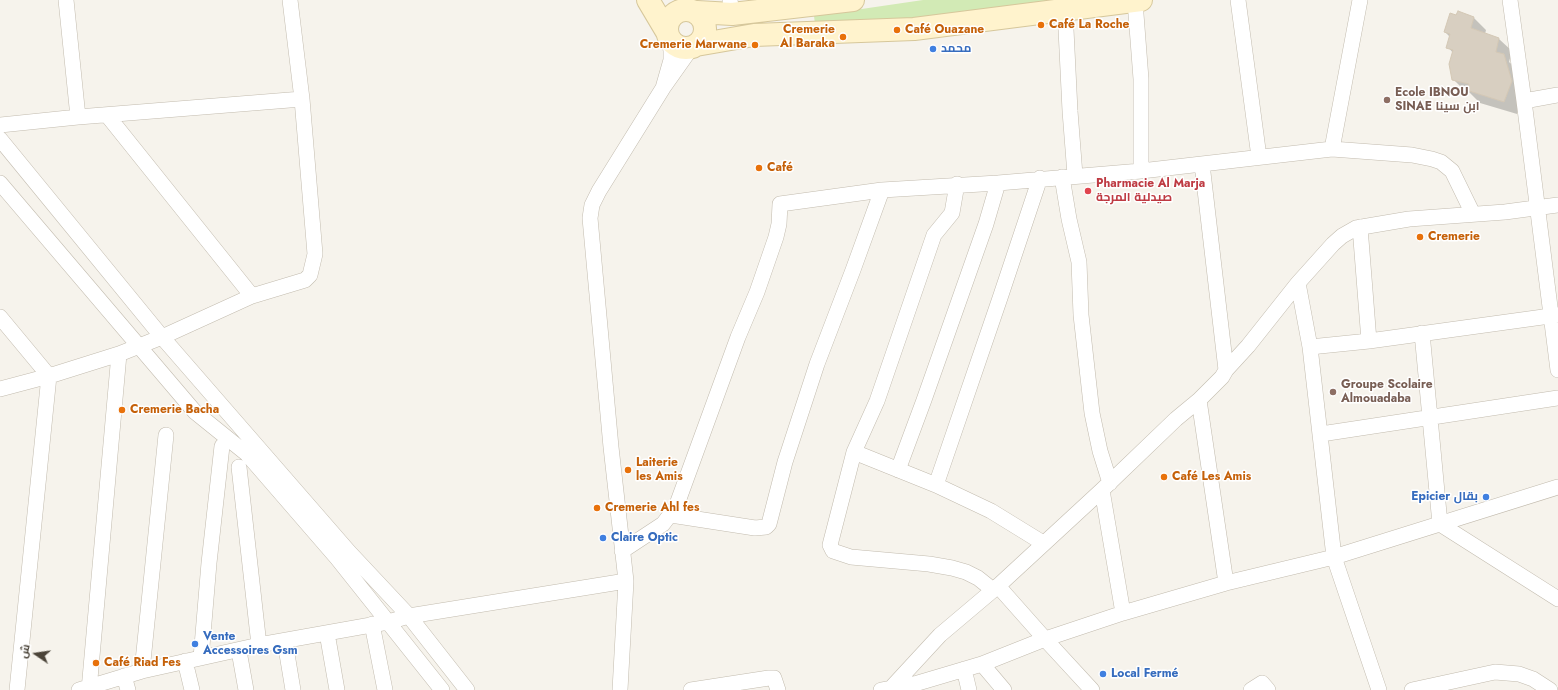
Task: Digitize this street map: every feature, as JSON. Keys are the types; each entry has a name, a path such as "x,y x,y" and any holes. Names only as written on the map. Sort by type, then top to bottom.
{"street":[{"path":"66,0 78,116"},
{"path":"0,389 49,376 119,354 162,337 252,296 305,280 310,275 314,266 315,254 302,98 290,0"},
{"path":"648,0 668,35 678,46 684,48 754,35 914,29 1138,0 1141,78 1141,171"},
{"path":"620,690 626,581 611,447 590,218 592,205 599,191 663,88 694,46 704,36 705,30 702,17 691,11 660,0"},
{"path":"1238,0 1259,158"},
{"path":"1332,150 1360,0"},
{"path":"1510,0 1537,208 1554,315 1558,370"},
{"path":"663,88 671,60 668,20 672,14 678,10 691,11 731,7 846,1"},
{"path":"1065,9 1070,111 1068,176 1069,219 1080,262 1081,315 1092,413 1106,486 1123,613"},
{"path":"1524,101 1558,95"},
{"path":"0,125 78,116 107,115 302,98"},
{"path":"107,115 252,296"},
{"path":"0,139 162,337 349,552 409,616 460,688"},
{"path":"622,551 663,524 676,507 738,336 757,292 776,236 779,224 780,204 882,190 957,184 998,183 1040,178 1141,171 1332,150 1412,155 1441,162 1452,171 1473,214"},
{"path":"1202,164 1226,370"},
{"path":"936,485 1040,178"},
{"path":"0,183 195,412 247,454 338,558 442,690"},
{"path":"898,470 986,224 998,183"},
{"path":"957,184 952,213 934,235 877,401 854,452 840,500 830,545 831,549 837,553 851,557 928,564 952,568 966,572 978,578 996,588 1092,690"},
{"path":"671,515 755,528 766,527 770,524 785,462 817,364 882,190"},
{"path":"886,689 940,635 996,588 1176,419 1199,400 1222,377 1226,370 1248,346 1298,283 1332,244 1342,236 1356,228 1409,219 1558,206"},
{"path":"1360,227 1369,341"},
{"path":"1298,283 1310,347 1334,557 1378,690"},
{"path":"1310,347 1369,341 1554,315"},
{"path":"0,317 49,376 17,690"},
{"path":"1422,333 1440,524"},
{"path":"119,354 86,689 126,683 142,671 239,651 259,645 284,642 388,622 409,616 626,581"},
{"path":"1321,434 1558,398"},
{"path":"1199,400 1226,583"},
{"path":"142,671 166,435"},
{"path":"201,658 209,563 222,446"},
{"path":"854,452 936,485 991,511 1043,543"},
{"path":"239,467 259,645"},
{"path":"886,689 918,686 982,664 1045,639 1123,613 1226,583 1334,557 1558,487"},
{"path":"1440,524 1558,599"},
{"path":"372,624 385,690"},
{"path":"327,633 337,690"},
{"path":"284,642 293,690"},
{"path":"239,651 246,690"},
{"path":"185,661 192,690"},
{"path":"982,664 1004,690"},
{"path":"964,669 969,690"},
{"path":"1412,690 1494,672 1519,674 1533,679 1550,690"},
{"path":"691,690 769,678 774,678 778,690"},
{"path":"1251,690 1262,683 1268,690"}],"green space":[{"path":"923,0 1091,0 955,17 815,24 814,16"}],"building":[{"path":"1458,11 1474,17 1471,28 1499,38 1496,52 1504,54 1512,81 1504,102 1466,90 1469,84 1452,80 1449,64 1453,50 1446,48 1450,34 1444,32 1450,13 1456,15"}],"place":[{"name":"Café La Roche","path":"1041,25"},
{"name":"Café Ouazane","path":"897,30"},
{"name":"Cremerie Al Baraka","path":"843,37"},
{"name":"Cremerie Marwane","path":"755,45"},
{"name":"محمد","path":"933,49"},
{"name":"Ecole IBNOU SINAE ابن سينا","path":"1387,100"},
{"name":"Café","path":"759,168"},
{"name":"Pharmacie Al Marja صيدلية المرجة","path":"1088,191"},
{"name":"Cremerie","path":"1420,237"},
{"name":"Groupe Scolaire Almouadaba","path":"1333,392"},
{"name":"Cremerie Bacha","path":"122,410"},
{"name":"Laiterie les Amis","path":"628,470"},
{"name":"Café Les Amis","path":"1164,477"},
{"name":"Epicier بقال","path":"1486,497"},
{"name":"Cremerie Ahl fes","path":"597,508"},
{"name":"Claire Optic","path":"603,538"},
{"name":"Vente Accessoires Gsm","path":"195,644"},
{"name":"Café Riad Fes","path":"96,663"},
{"name":"Local Fermé","path":"1103,674"}]}
